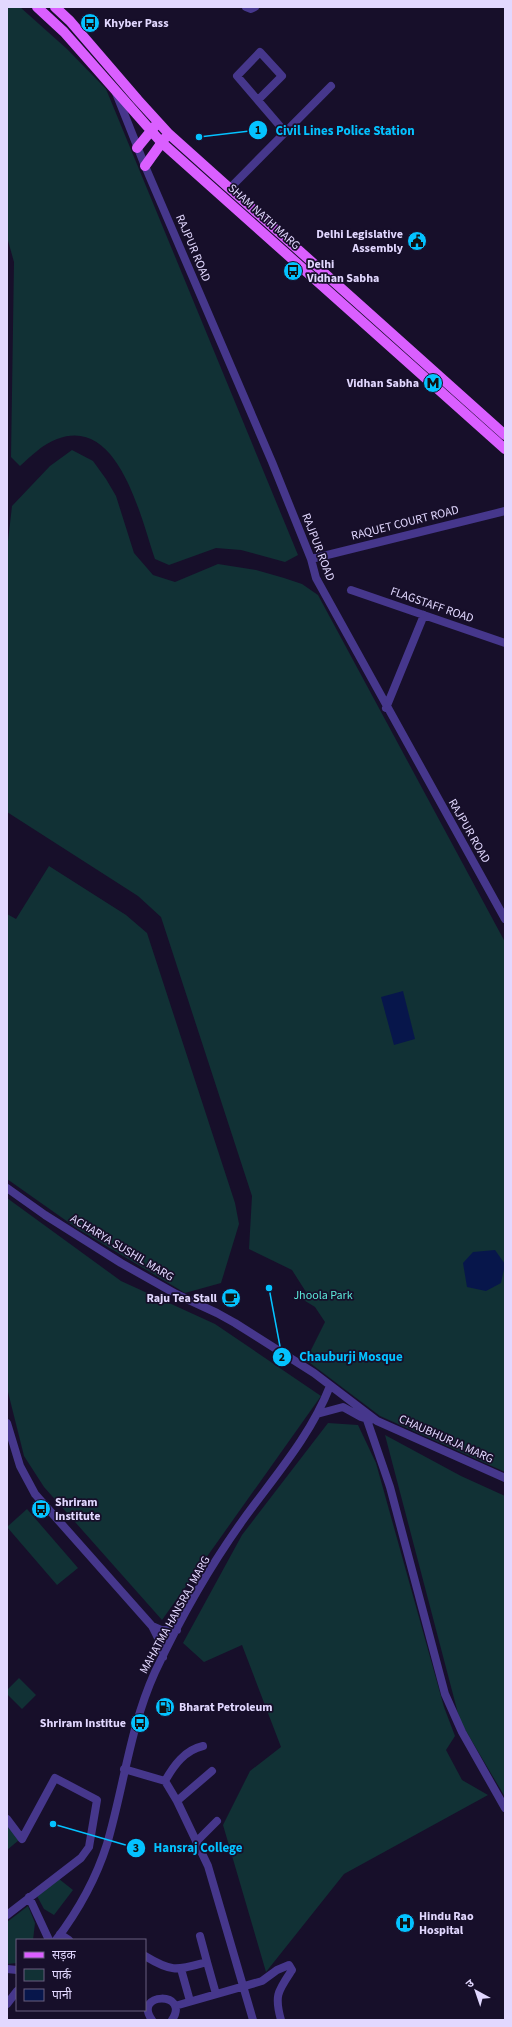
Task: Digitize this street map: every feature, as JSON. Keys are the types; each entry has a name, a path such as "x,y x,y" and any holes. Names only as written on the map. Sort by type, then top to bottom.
{"main road":[{"name":"SHAM NATH MARG","path":"37,7 64,32 161,142 505,449"},
{"name":"SHAM NATH MARG","path":"55,7 70,21 169,134 505,436"},
{"path":"137,148 159,122"},
{"path":"145,166 161,142 169,134"}],"street":[{"path":"246,7 251,9 255,7"},
{"path":"258,100 282,76 260,52 237,76 285,132"},
{"path":"230,188 331,86"},
{"name":"RAJPUR ROAD","path":"114,87 137,148 272,462 311,559 316,578 386,708 505,919"},
{"name":"RAQUET COURT ROAD","path":"311,559 505,511"},
{"name":"FLAGSTAFF ROAD","path":"351,590 505,643"},
{"path":"386,708 424,615"},
{"name":"ACHARYA SUSHIL MARG","path":"7,1188 45,1215 121,1263 176,1294 236,1323 314,1373 377,1421"},
{"name":"MAHATMA HANSRAJ MARG","path":"58,1937 94,1878 107,1844 135,1728 146,1694 163,1657 177,1630 242,1521 290,1458 317,1414 330,1386"},
{"path":"317,1414 343,1407 367,1420 377,1421"},
{"path":"367,1420 390,1487 445,1694 462,1732 505,1808"},
{"name":"CHAUBHURJA MARG","path":"377,1421 505,1478"},
{"path":"7,1423 20,1466 35,1494 152,1626 158,1638 163,1657"},
{"path":"152,1626 161,1630 177,1630"},
{"path":"165,1781 179,1760 186,1754 203,1746"},
{"path":"124,1769 165,1781 177,1801 208,1866 252,2020"},
{"path":"177,1801 212,1771"},
{"path":"7,1819 22,1839 55,1778 97,1800 89,1847 81,1858 7,1915"},
{"path":"197,1841 217,1821"},
{"path":"29,1897 49,1939"},
{"path":"200,1936 216,1994"},
{"path":"146,1957 164,1967 181,1969 207,1962"},
{"path":"175,2006 262,1981 287,1964 291,1966 292,1970 277,1998 276,2004 281,2020"},
{"path":"181,1969 190,2001"},
{"path":"7,2004 16,1992"},
{"path":"146,1997 152,2001"},
{"path":"152,2020 148,2011 152,2001 162,1997 167,1998 175,2006 176,2011 172,2020"}],"green space":[{"path":"7,7 20,7 67,49 106,89 298,555 285,562 241,550 216,548 169,565 155,559 134,497 124,475 112,456 96,442 78,436 57,439 42,447 20,466 11,457 14,262 7,237"},
{"name":"Jhoola Park","path":"72,450 93,461 106,479 116,496 134,553 153,575 175,582 218,564 256,570 284,578 302,584 318,595 505,942 505,1472 380,1416 306,1360 325,1322 315,1307 302,1299 306,1292 292,1270 249,1249 252,1196 161,917 138,896 7,812 7,550 12,506 50,466"},
{"path":"49,866 126,915 147,933 235,1203 239,1224 221,1283 185,1293 78,1229 7,1179 7,914 16,919"},
{"path":"7,1198 121,1281 215,1324 321,1396 162,1620 44,1487 24,1456 7,1388"},
{"path":"328,1423 358,1425 376,1463 444,1707 455,1736 446,1750 462,1780 488,1795 344,1874 266,1972 223,1825 250,1771 281,1747 242,1645 204,1662 183,1643 242,1535"},
{"path":"385,1435 461,1476 505,1496 505,1797 460,1721"},
{"path":"27,1509 78,1568 57,1585 7,1527"},
{"path":"19,1678 36,1695 22,1709 7,1694 7,1690"},
{"path":"7,1825 19,1840 7,1850"},
{"path":"59,1879 73,1890 54,1915 44,1909 37,1896"},
{"path":"28,1906 35,1923 33,1939 16,1939 16,1963 7,1964 7,1922"}],"water":[{"path":"403,991 415,1039 394,1045 381,997"},
{"path":"495,1250 505,1264 501,1283 486,1291 467,1287 463,1263 473,1252"}],"place":[{"name":"Khyber Pass","path":"90,23"},
{"name":"Civil Lines Police Station","path":"199,137"},
{"name":"Delhi Legislative Assembly","path":"417,241"},
{"name":"Delhi Vidhan Sabha","path":"293,271"},
{"name":"Vidhan Sabha","path":"433,383"},
{"name":"Chauburji Mosque","path":"269,1288"},
{"name":"Raju Tea Stall","path":"231,1298"},
{"name":"Shriram Institute","path":"41,1509"},
{"name":"Bharat Petroleum","path":"165,1707"},
{"name":"Shriram Institue","path":"140,1723"},
{"name":"Hansraj College","path":"53,1824"},
{"name":"Hindu Rao Hospital","path":"405,1923"}]}
